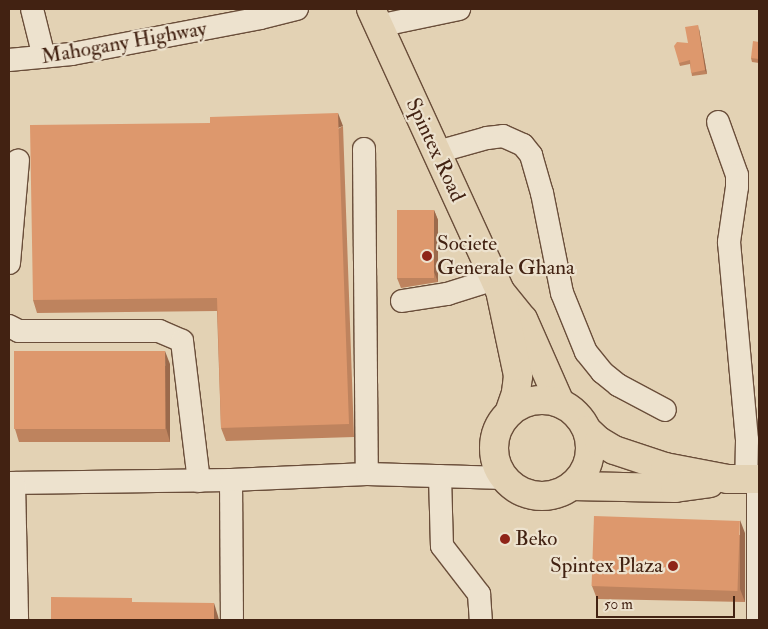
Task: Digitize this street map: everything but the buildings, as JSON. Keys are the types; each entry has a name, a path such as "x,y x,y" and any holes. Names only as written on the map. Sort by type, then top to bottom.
{"main road":[{"name":"Spintex Road","path":"374,17 498,285 523,319 560,403"},
{"name":"Spintex Road","path":"498,285 518,376 516,393 509,413"},
{"path":"587,430 590,451 585,470 572,486 555,494 537,495 520,490 505,478 496,463 494,445 498,427 509,413 524,403 542,400 560,403 571,410 587,430 599,441 636,459 665,467 748,479"},
{"path":"572,486 675,488 748,479"}],"street":[{"path":"32,9 44,57"},
{"name":"Mahogany Highway","path":"9,60 72,54 239,23 297,9"},
{"path":"374,17 459,9"},
{"path":"718,122 736,175 737,187 730,242 747,440 758,620"},
{"path":"437,152 487,138 503,136 523,145 531,155 542,193 562,293 586,352 602,372 618,385 665,410"},
{"path":"364,149 367,474"},
{"path":"9,263 18,160"},
{"path":"402,301 498,285"},
{"path":"9,326 19,331 159,331 182,341 200,481"},
{"path":"17,620 12,483 200,481 367,474 505,478"},
{"path":"440,476 442,546 479,594 481,620"},
{"path":"231,480 232,620"}],"place":[{"name":"Societe Generale Ghana","path":"427,256"},
{"name":"Beko","path":"505,539"},
{"name":"Spintex Plaza","path":"673,566"}]}
